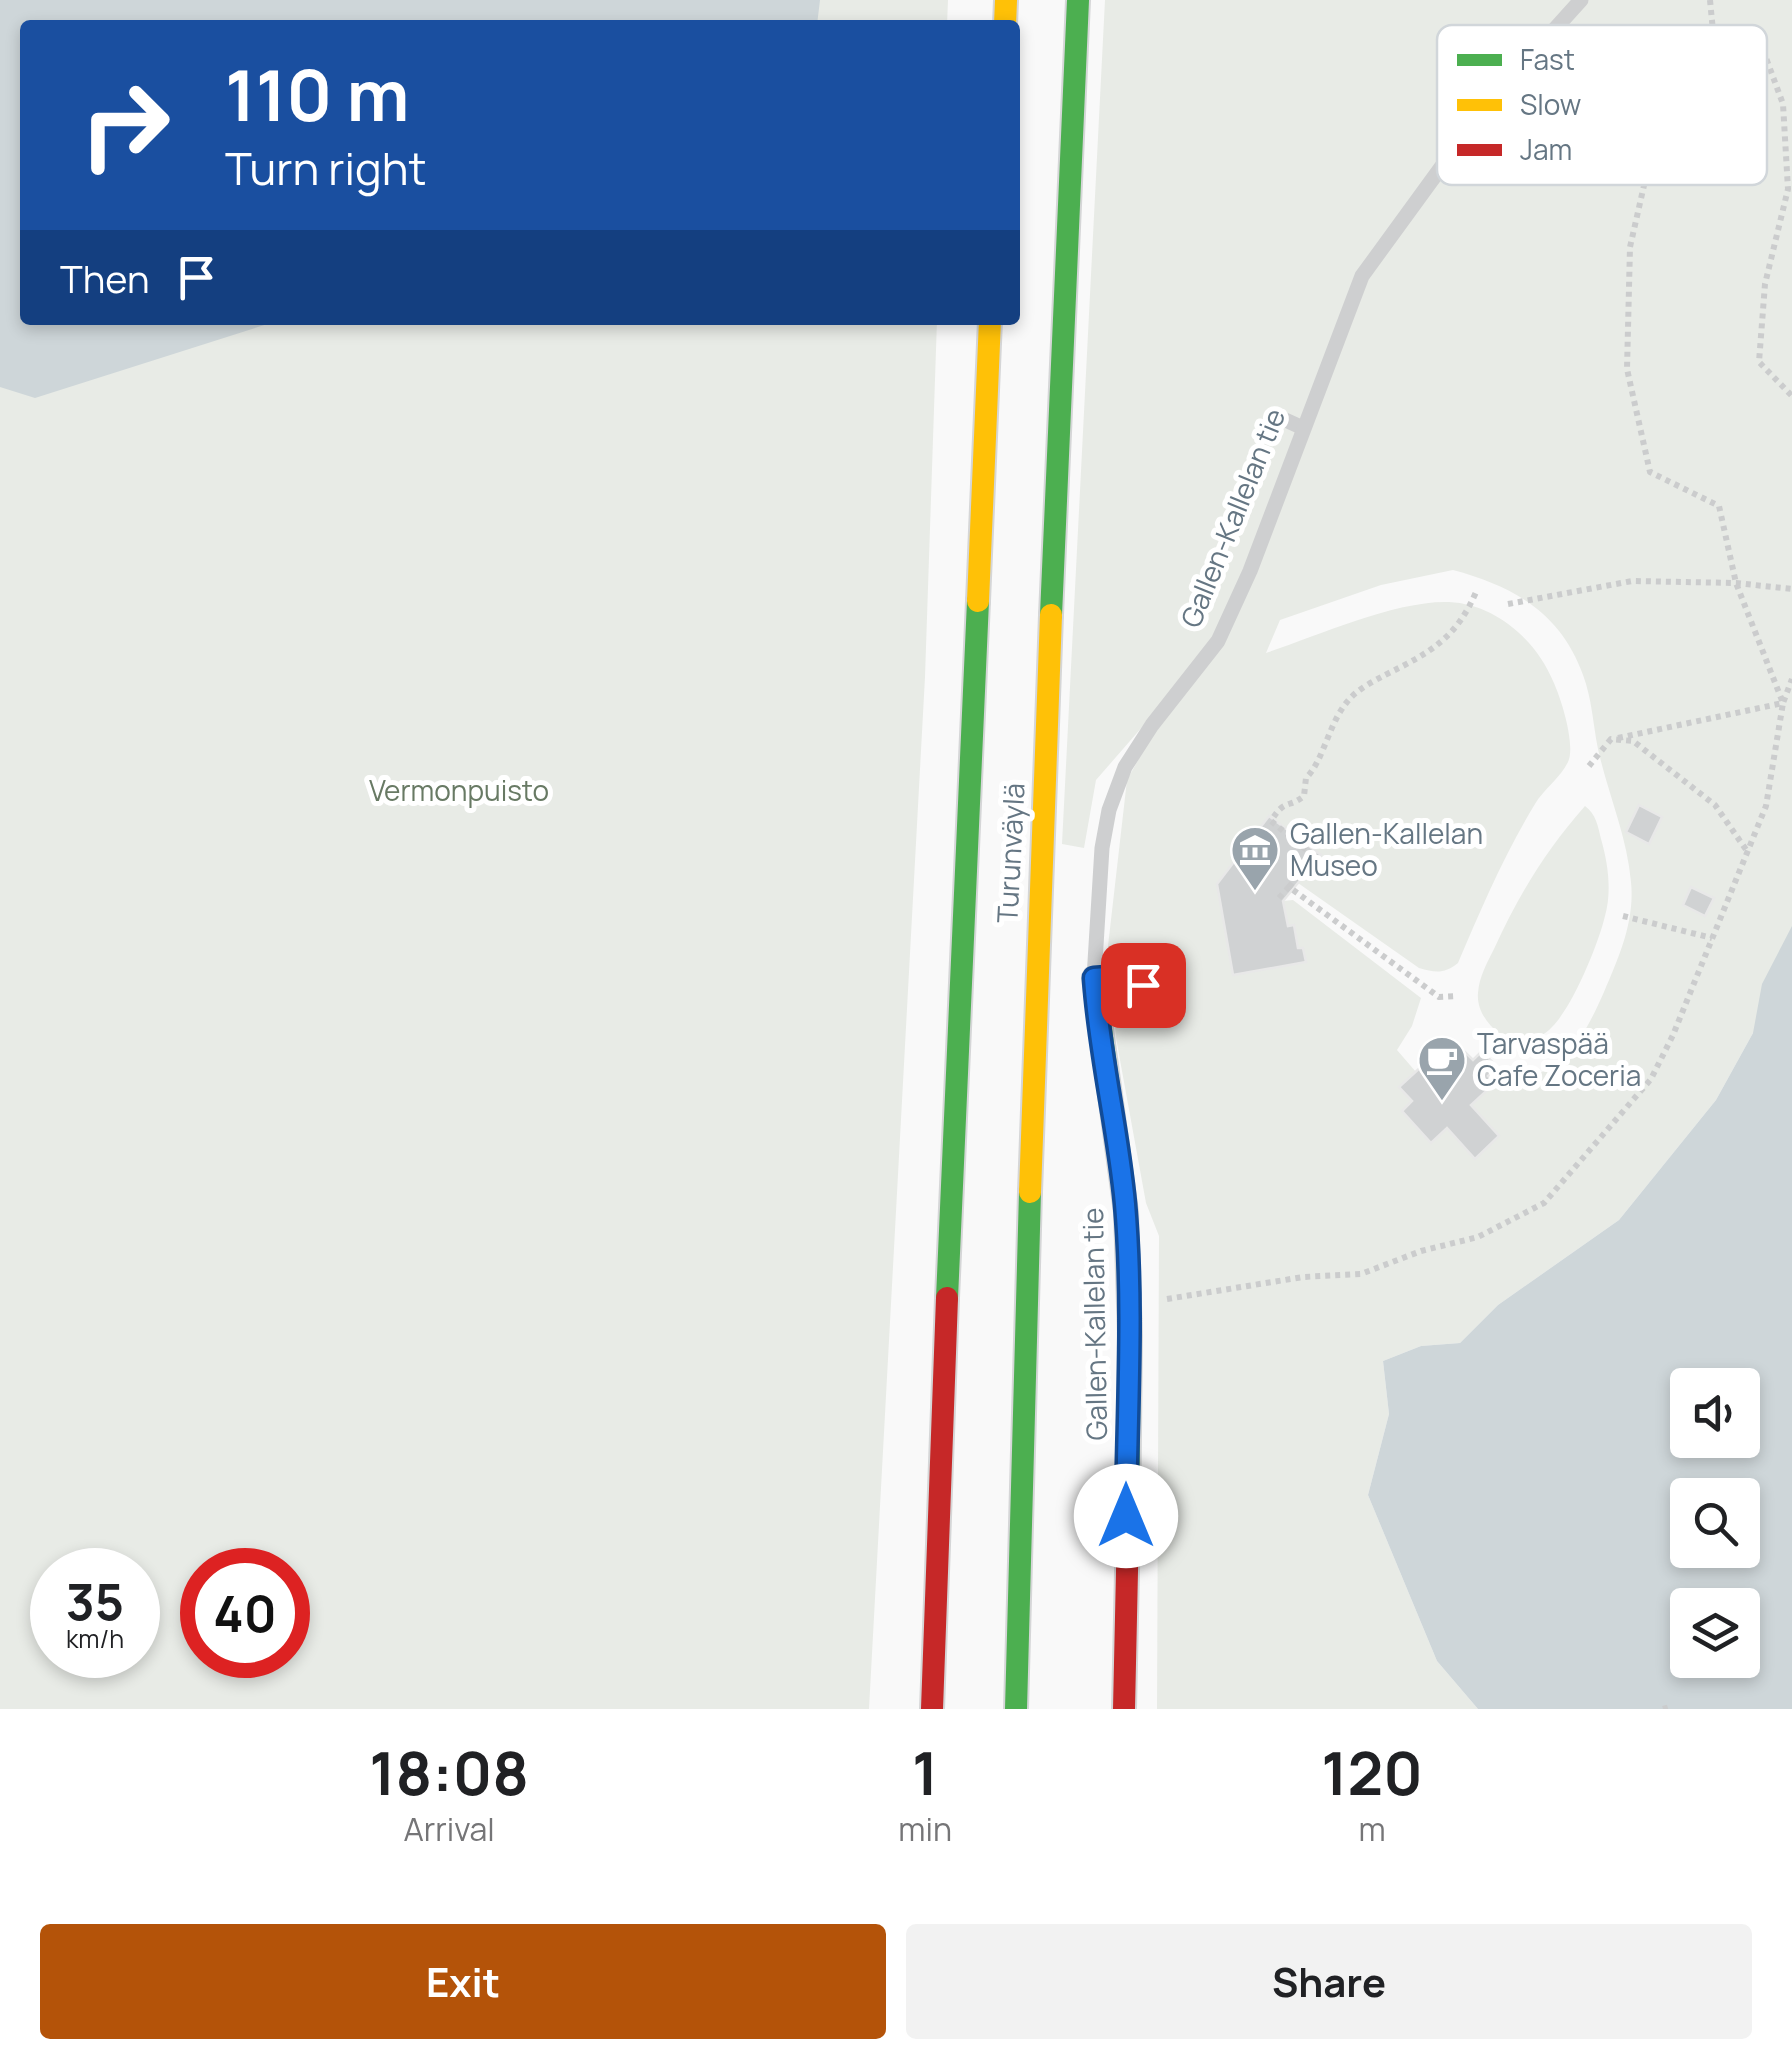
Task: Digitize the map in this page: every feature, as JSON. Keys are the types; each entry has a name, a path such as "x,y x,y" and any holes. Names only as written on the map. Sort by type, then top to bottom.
{"main road":[{"name":"Turunväylä","path":"1016,1709 1034,989 1078,0"},
{"name":"Turunväylä","path":"932,1709 972,668 990,325"},
{"name":"Gallen-Kallelan tie","path":"1094,978 1097,1031 1111,1090 1126,1209 1124,1709"},
{"path":"912,1709 934,1594"}],"lane":[{"name":"Gallen-Kallelan tie","path":"1558,25 1581,0"},
{"name":"Gallen-Kallelan tie","path":"1094,978 1102,848 1108,810 1125,767 1218,641 1250,571 1362,276 1437,173"},
{"path":"1281,418 1303,428"},
{"path":"1094,978 1121,976 1165,994"}],"path":[{"path":"1710,0 1712,25"},
{"path":"1767,61 1783,104 1788,189 1764,284 1760,362 1792,396"},
{"path":"1645,185 1630,247 1627,369 1650,472 1719,506 1736,583 1783,703"},
{"path":"1508,604 1632,581 1736,583 1792,589"},
{"path":"1280,898 1314,856 1271,821 1282,804 1304,796 1306,778 1315,770 1324,739 1347,701 1370,682 1447,639 1465,618 1476,592"},
{"path":"1151,1302 1204,1290 1361,1274 1422,1252 1478,1238 1544,1202 1651,1079 1673,1035 1766,806 1783,703 1792,680"},
{"path":"1590,766 1611,739 1792,699"},
{"path":"1611,739 1633,741 1715,804 1747,852"},
{"path":"1289,887 1439,997 1456,996"},
{"path":"1623,916 1712,938"}],"green space":[{"path":"634,0 948,0 947,20 630,20"},
{"path":"1105,0 1792,0 1792,1013 1753,1033 1716,1100 1619,1220 1498,1305 1460,1343 1421,1346 1383,1361 1389,1414 1368,1495 1437,1661 1478,1709 1157,1709 1159,1236 1146,1203 1116,1038 1108,946 1127,780 1152,735 1143,726 1096,780 1084,848 1062,844","holes":["1453,570 1496,584 1548,619 1574,653 1586,684 1598,749 1626,848 1632,896 1620,952 1577,1042 1551,1067 1536,1074 1517,1074 1497,1067 1488,1076 1494,1084 1471,1105 1499,1136 1476,1158 1447,1128 1431,1143 1402,1111 1412,1101 1400,1087 1416,1072 1397,1050 1412,1026 1421,998 1293,900 1283,901 1288,926 1298,948 1303,948 1305,962 1233,975 1269,816 1298,883 1419,968 1440,972 1458,963 1524,823 1568,762 1566,721 1546,666 1525,639 1498,617 1466,604 1449,602 1381,613 1266,653 1280,620 1381,585"]},
{"name":"Vermonpuisto","path":"0,194 20,295 20,325 937,325 925,677 869,1709 0,1709"},
{"path":"1585,806 1596,821 1607,867 1608,897 1602,928 1584,974 1560,1017 1545,1033 1518,1044 1496,1031 1485,1017 1478,1002 1480,981 1523,892"}],"shaded area":[{"path":"0,0 820,0 818,20 20,20 20,325 264,325 35,398 0,387"},
{"path":"1792,926 1792,1709 1478,1709 1437,1661 1368,1495 1389,1414 1383,1361 1421,1346 1460,1343 1498,1305 1619,1220 1716,1100 1753,1033 1762,984"}],"building":[{"path":"1639,805 1662,817 1649,844 1626,832"},
{"name":"Gallen-Kallelan Museo","path":"1269,816 1321,855 1283,901 1288,926 1294,925 1298,948 1303,948 1306,962 1233,975 1217,884"},
{"path":"1691,887 1714,898 1705,916 1683,905"},
{"name":"Tarvaspää Cafe Zoceria","path":"1446,1044 1459,1057 1464,1051 1473,1060 1482,1051 1497,1067 1488,1076 1495,1083 1471,1105 1499,1136 1475,1159 1447,1128 1431,1143 1402,1111 1412,1101 1399,1087"}],"traffic: fast":[{"path":"1051,615 1078,0"},
{"path":"947,1298 978,601"},
{"path":"1094,978 1126,1212 1130,1336 1128,1525"},
{"path":"1016,1709 1030,1192"}],"traffic: slow":[{"path":"1005,20 1006,0"},
{"path":"978,601 990,325"},
{"path":"1030,1192 1051,615"}],"traffic: jam":[{"path":"932,1709 947,1298"},
{"path":"1124,1709 1128,1525"}],"place":[{"name":"Gallen-Kallelan Museo","path":"1255,892"},
{"name":"Tarvaspää Cafe Zoceria","path":"1442,1102"}],"route":[{"path":"1126,1516 1126,1209 1111,1090 1097,1031 1094,978 1121,976 1143,985"}]}
